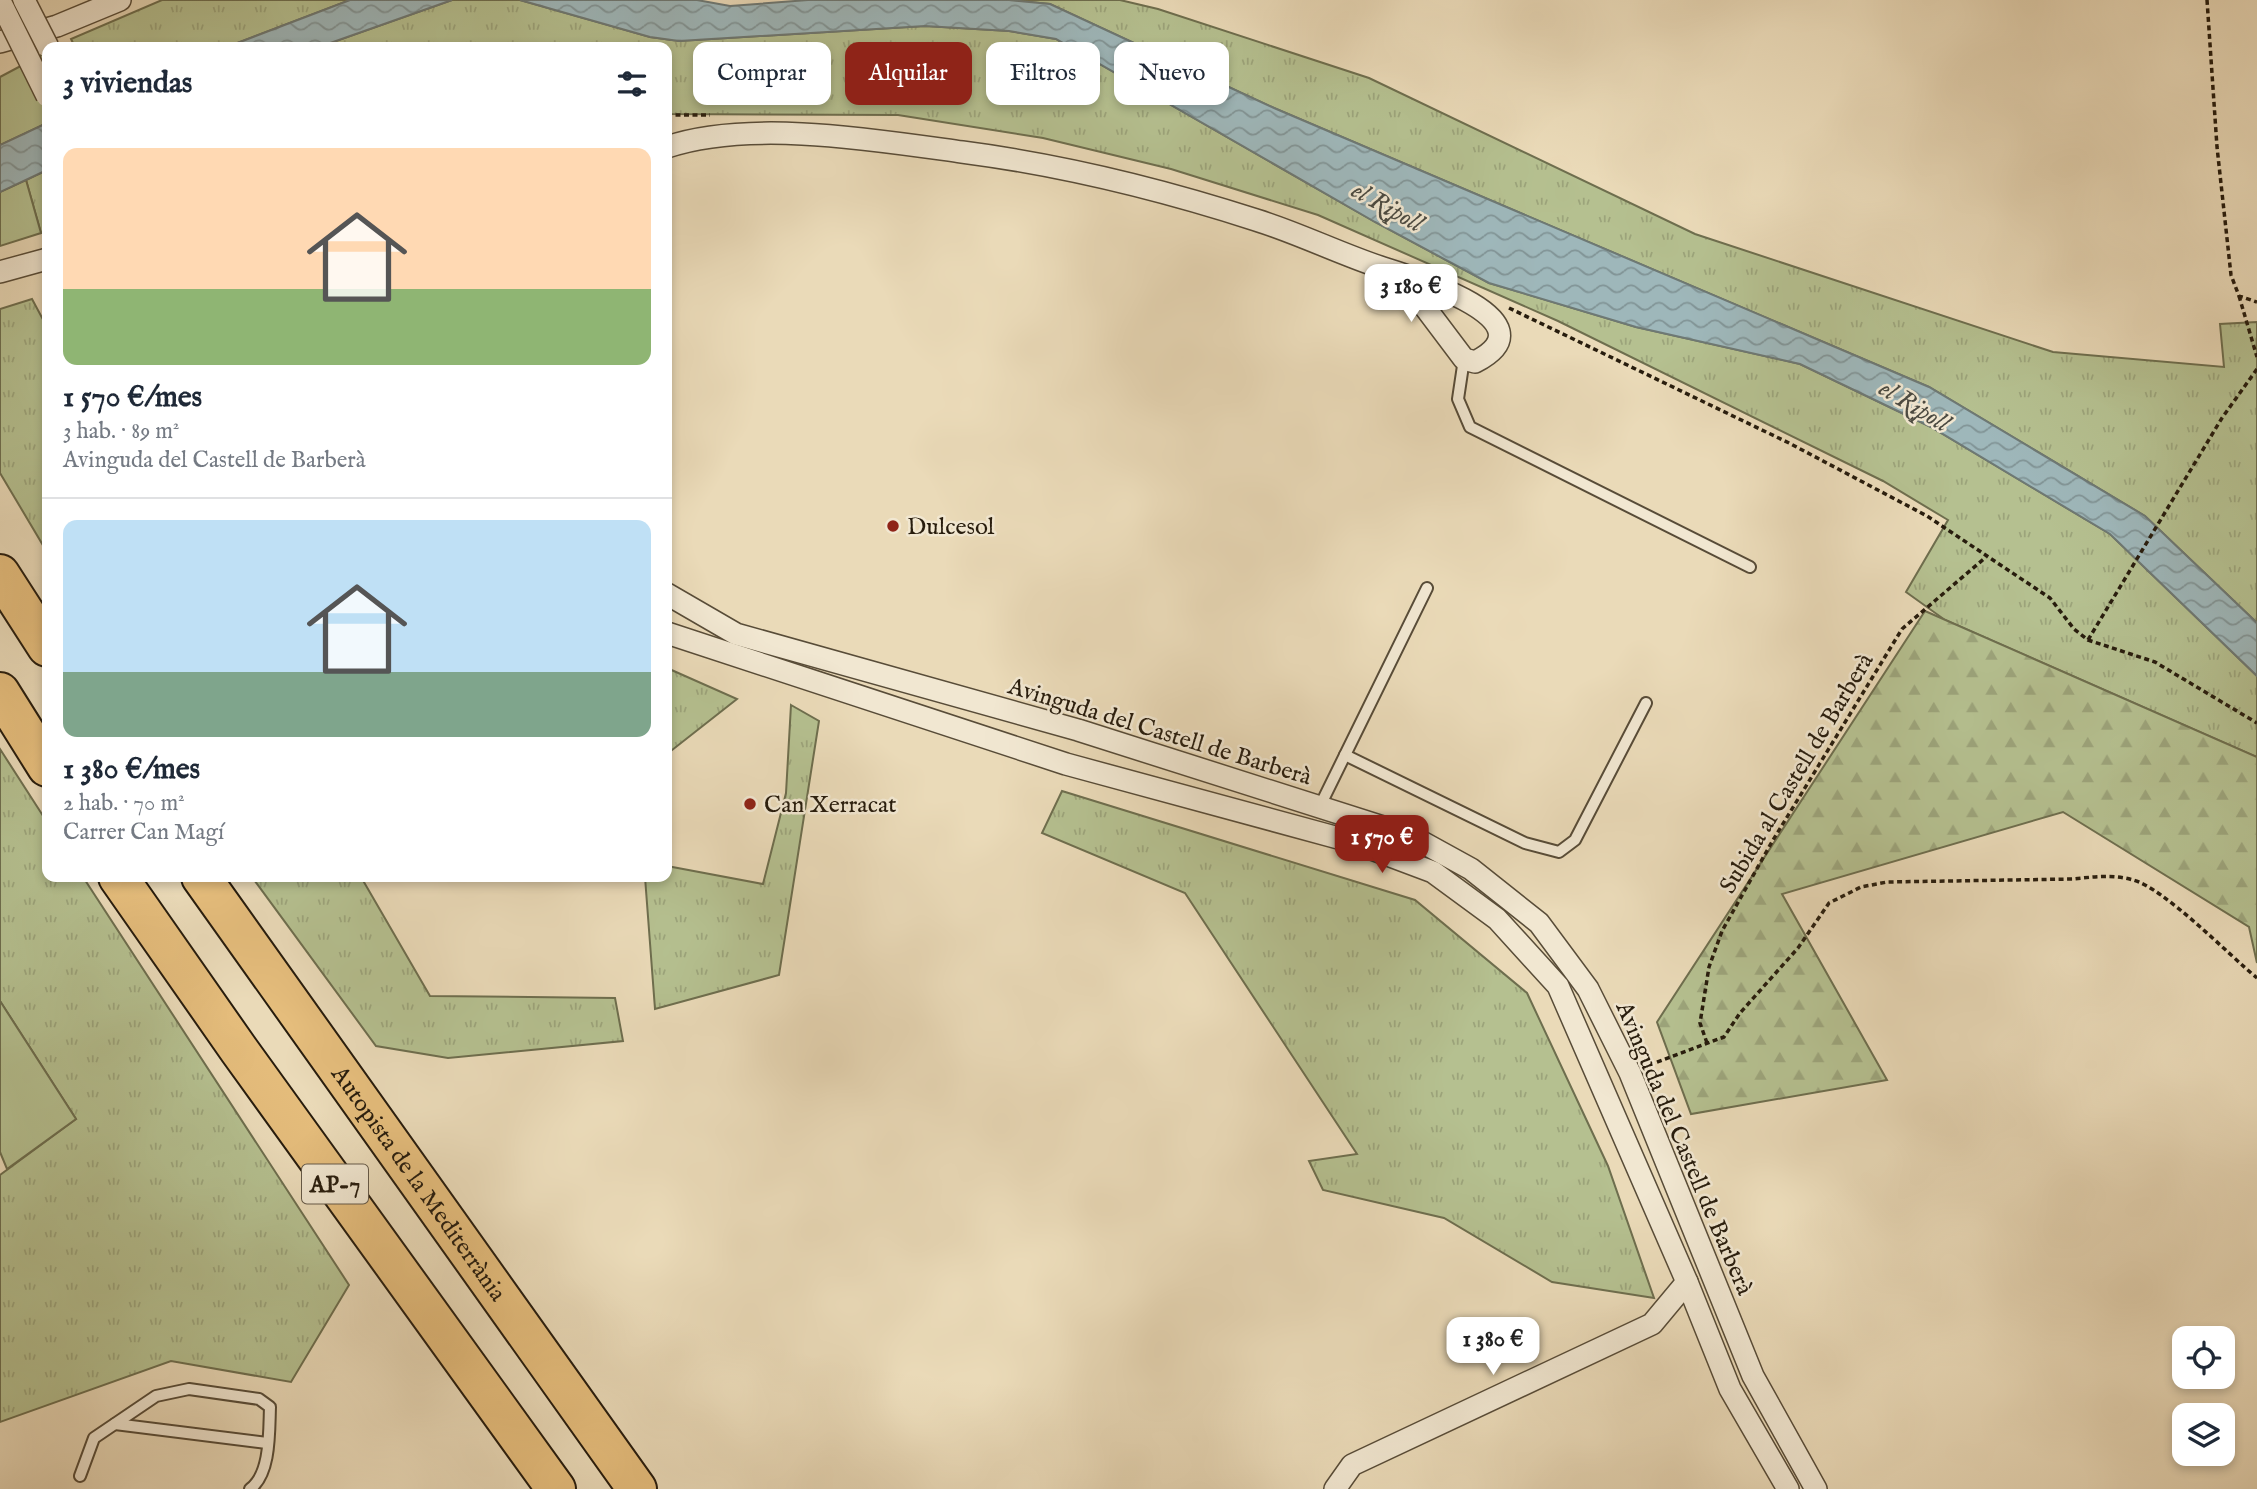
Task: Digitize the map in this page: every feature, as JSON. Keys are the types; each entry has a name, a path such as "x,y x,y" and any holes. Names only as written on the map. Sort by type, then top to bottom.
{"highway":[{"path":"0,574 42,639"},
{"path":"0,692 42,759"},
{"name":"AP-7","path":"121,882 239,1050 556,1489"},
{"name":"Autopista de la Mediterrània","path":"205,882 637,1489"}],"street":[{"path":"24,0 45,42"},
{"path":"0,41 57,26 120,0"},
{"path":"0,1 42,86"},
{"path":"672,146 705,137 740,134 858,137 1033,161 1161,192 1257,220 1380,267 1416,277 1454,294 1498,326 1499,337 1493,348 1475,362 1464,359 1412,290 1380,267"},
{"path":"0,272 42,260"},
{"name":"Avinguda del Castell de Barberà","path":"672,597 736,634 1078,730 1411,836 1471,869 1539,923 1588,989 1630,1073 1753,1376 1816,1489"},
{"name":"Avinguda del Castell de Barberà","path":"672,635 1066,764 1353,842 1433,872 1497,919 1558,986 1687,1282 1730,1389 1788,1489"},
{"path":"1335,1489 1352,1465 1652,1324 1687,1282"}],"lane":[{"path":"1464,359 1458,399 1470,427 1750,567"},
{"path":"1319,808 1426,588"},
{"path":"1345,755 1525,843 1559,852 1575,840 1646,703"},
{"path":"80,1476 94,1438 156,1396 189,1389 259,1399 270,1407 263,1472 258,1483 250,1489"},
{"path":"115,1424 267,1443"}],"path":[{"path":"2207,0 2217,147 2231,275 2257,357"},
{"path":"2239,296 2257,302"},
{"path":"1529,318 1824,461 1927,516 2050,598 2074,629 2088,640 2103,647 2129,651 2155,662 2257,723"},
{"path":"2088,640 2222,418 2257,369"},
{"name":"Subida al Castell de Barberà","path":"1707,1043 1700,1023 1709,967 1722,931 1773,839 1902,629 1986,557"},
{"path":"1630,1073 1724,1037 1740,1013 1798,947 1829,903 1861,887 1886,882 2073,879 2102,876 2134,880 2174,904 2257,978"}],"green space":[{"path":"162,0 350,0 240,42 72,42 71,39"},
{"path":"452,0 520,0 650,37 679,41 925,26 1009,31 1056,39 1061,42 986,42 986,105 1100,105 1100,64 1114,72 1114,105 1171,105 1375,222 1489,283 1636,327 1800,364 1931,427 2110,534 2257,676 2257,757 1945,620 1906,592 1948,520 1883,481 1558,321 1318,215 1171,169 1043,138 898,115 672,114 672,42 333,42"},
{"path":"1009,0 1120,0 1158,9 1369,78 1695,234 2053,352 2224,367 2220,324 2257,322 2257,623 2145,516 1929,387 1229,87 1229,42 1132,42 1050,4"},
{"path":"42,55 42,125 0,145 0,77"},
{"path":"42,172 41,233 26,180"},
{"path":"26,180 41,233 0,246 0,192"},
{"path":"32,299 42,318 42,544 0,473 0,309"},
{"path":"1925,611 2257,757 2257,963 2249,927 2063,812 1782,894 1887,1080 1691,1114 1657,1022"},
{"path":"672,670 737,699 672,750"},
{"path":"791,705 819,721 779,975 655,1009 645,882 672,882 672,867 763,884 786,793"},
{"path":"0,749 42,814 42,882 86,882 349,1285 291,1382 171,1361 0,1422 0,1175 76,1119 0,1001"},
{"path":"1062,791 1415,900 1527,993 1608,1166 1654,1298 1552,1282 1444,1218 1323,1190 1309,1161 1357,1154 1185,893 1042,833"},
{"path":"256,882 364,882 430,996 615,998 623,1041 448,1058 376,1046"},
{"path":"0,1001 76,1119 7,1169 0,1152"}],"water":[{"path":"350,0 452,0 333,42 240,42"},
{"path":"520,0 697,0 730,6 808,0 1009,0 1050,4 1132,42 1114,42 1114,72 1100,64 1100,42 1061,42 1009,31 925,26 679,41 650,37"},
{"name":"el Ripoll","path":"1229,87 1929,387 2145,516 2257,623 2257,676 2110,534 1931,427 1800,364 1636,327 1489,283 1375,222 1171,105 1229,105"},
{"path":"42,125 42,172 0,192 0,145"}],"place":[{"name":"Dulcesol","path":"893,526"},
{"name":"Can Xerracat","path":"750,804"}]}
